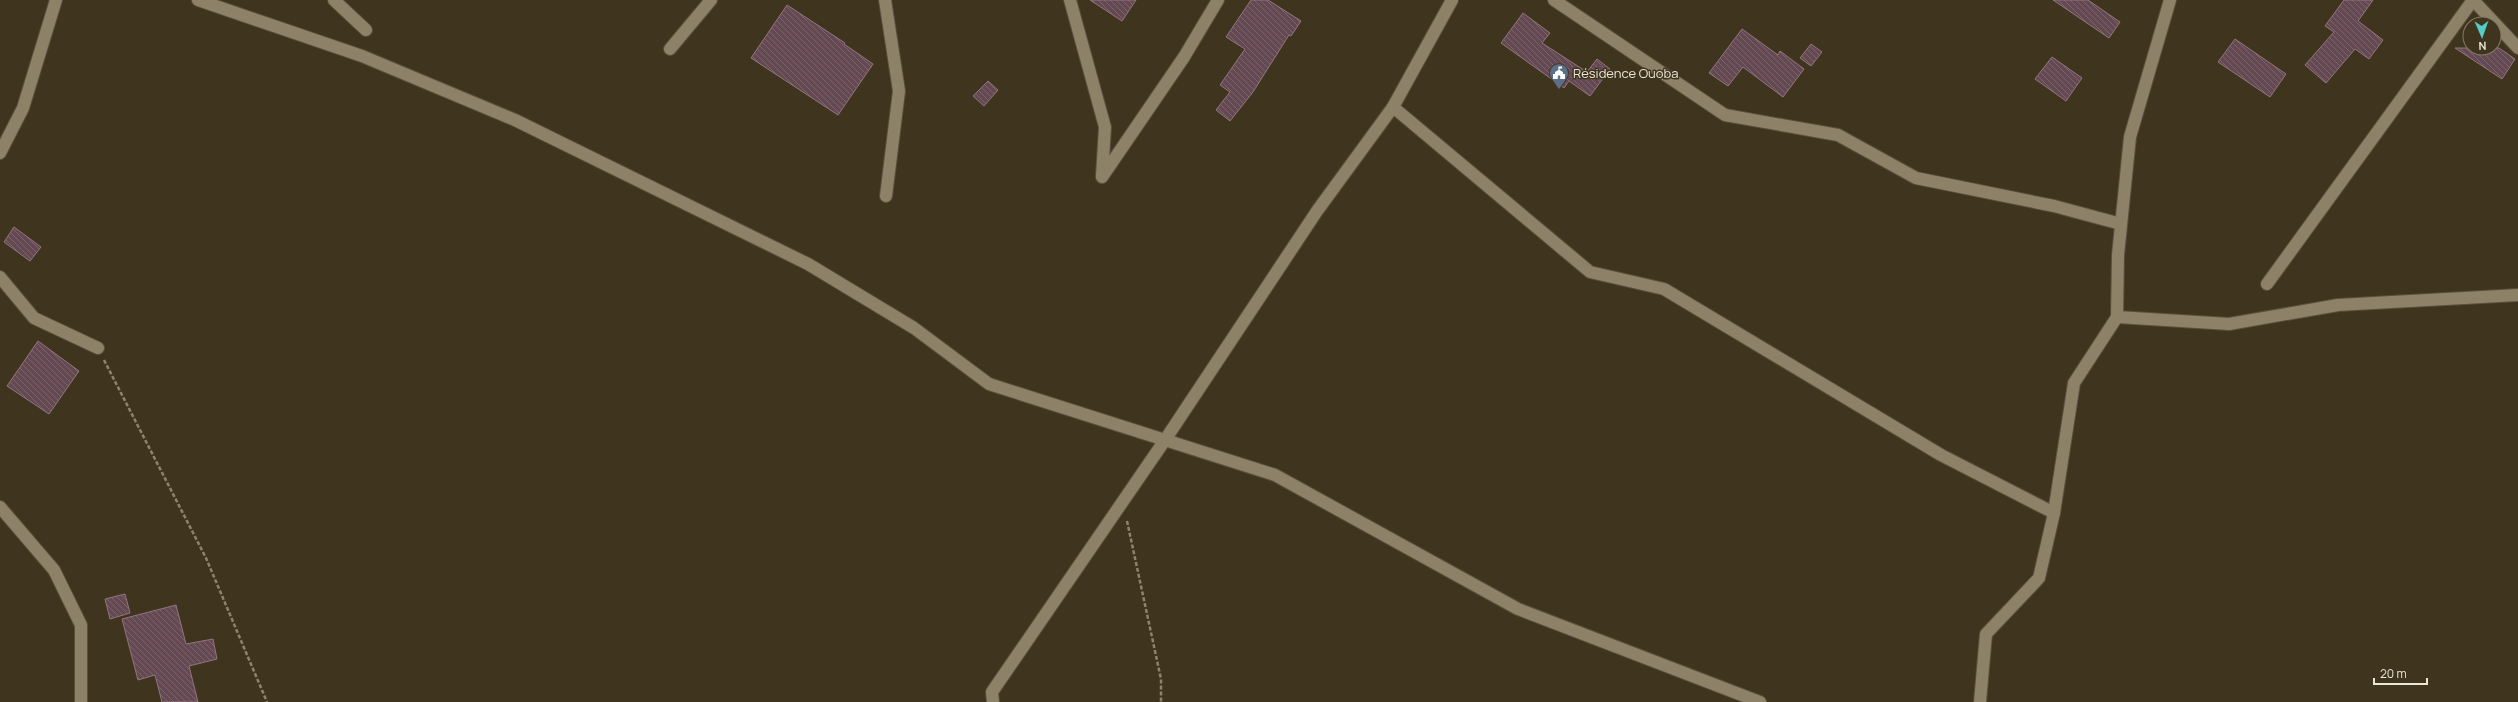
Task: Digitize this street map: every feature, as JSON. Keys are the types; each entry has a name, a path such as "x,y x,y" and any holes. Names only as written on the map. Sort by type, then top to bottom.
{"street":[{"path":"0,153 23,108 56,0"},
{"path":"198,0 362,56 515,120 808,264 914,328 989,384 1275,475 1518,609 1760,702"},
{"path":"334,0 366,30"},
{"path":"670,49 711,0"},
{"path":"885,0 899,91 886,196"},
{"path":"1070,0 1105,127 1102,177 1184,57 1218,0"},
{"path":"993,702 992,692 1165,440 1317,212 1393,107 1452,0"},
{"path":"1554,0 1725,115 1838,134 1916,178 2054,206 2121,224"},
{"path":"1980,702 1986,634 2039,578 2054,513 2074,383 2117,317 2121,224 2130,137 2170,0"},
{"path":"2268,284 2473,0 2518,48"},
{"path":"1393,107 1590,272 1664,289 1941,454 2054,513"},
{"path":"0,277 34,318 98,348"},
{"path":"2117,317 2229,324 2338,304 2518,295"},
{"path":"0,507 54,570 81,625 81,702"}],"path":[{"path":"98,348 206,558 267,702"},
{"path":"1123,500 1160,679 1161,702"}],"building":[{"path":"1090,0 1136,0 1122,21"},
{"path":"1251,0 1268,0 1301,21 1291,36 1289,35 1253,92 1230,121 1216,110 1230,92 1220,85 1245,49 1226,37"},
{"path":"2053,0 2088,0 2120,22 2109,38"},
{"path":"2344,0 2373,0 2358,21 2383,40 2369,59 2355,49 2326,83 2305,65 2334,32 2325,26"},
{"path":"787,5 845,43 844,44 873,64 838,115 751,58"},
{"path":"1523,13 1550,33 1542,43 1587,72 1597,59 1610,69 1590,96 1569,81 1564,88 1501,43"},
{"path":"1742,29 1778,55 1780,51 1804,69 1783,97 1743,67 1728,86 1709,73"},
{"path":"2235,39 2286,74 2270,97 2218,62"},
{"path":"1811,44 1822,52 1811,66 1800,58"},
{"path":"2455,48 2462,48 2462,53"},
{"path":"2502,50 2515,59 2502,79 2467,56 2502,56"},
{"path":"2052,57 2082,78 2066,101 2035,79"},
{"path":"988,81 998,90 984,106 973,96"},
{"path":"14,227 41,247 30,261 4,242"},
{"path":"38,341 79,371 49,414 7,386"},
{"path":"125,594 130,613 110,619 105,599"},
{"path":"176,605 186,644 213,639 217,659 189,666 198,702 162,702 155,675 138,680 122,619"}],"place":[{"name":"Résidence Ouoba","path":"1559,90"}]}
